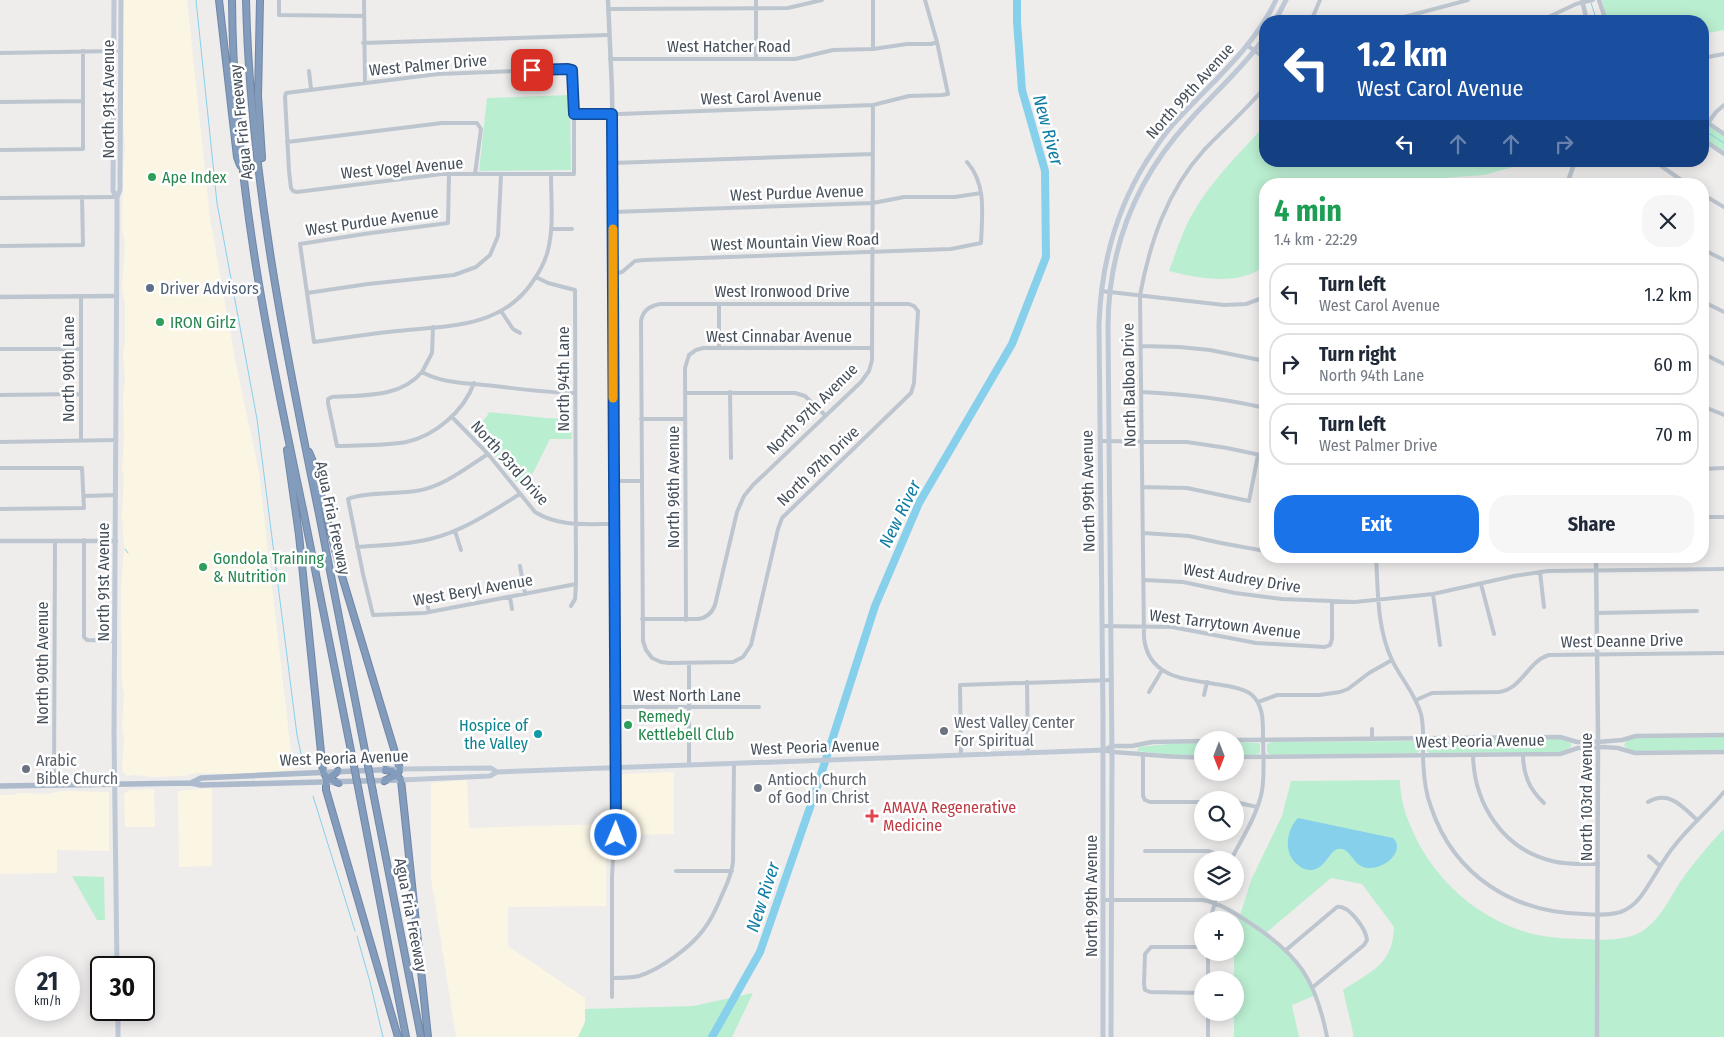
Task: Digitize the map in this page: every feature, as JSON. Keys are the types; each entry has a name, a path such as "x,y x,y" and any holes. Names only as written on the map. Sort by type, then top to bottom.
{"highway":[{"path":"219,0 237,157 244,181"},
{"name":"Agua Fria Freeway","path":"232,0 235,74 244,181 252,243 288,439 406,1037"},
{"name":"Agua Fria Freeway","path":"246,0 247,56 253,121 280,318 421,1037"},
{"path":"260,0 258,116 271,259"},
{"path":"288,439 287,454 299,535 323,772 398,1037"},
{"path":"303,439 312,459 341,573 399,775 428,1037"},
{"path":"385,770 399,775"},
{"path":"327,781 338,771"},
{"path":"384,781 399,775"},
{"path":"327,781 339,783"}],"main road":[{"name":"North 91st Avenue","path":"114,0 117,123"},
{"name":"North 91st Avenue","path":"117,956 115,641 117,197 114,191 121,52 121,0"},
{"name":"North 99th Avenue","path":"1268,15 1276,0"},
{"path":"1278,15 1286,0"},
{"name":"North 99th Avenue","path":"1103,1037 1104,750 1099,324 1101,291 1111,239 1122,208 1136,178 1171,127 1248,46 1259,30"},
{"name":"North 99th Avenue","path":"1111,1037 1112,680 1109,292 1116,252 1132,206 1154,164 1178,134 1259,45"},
{"path":"1171,127 1178,134"},
{"path":"1101,520 1110,519"},
{"name":"West Peoria Avenue","path":"399,775 490,776 497,772 1104,750"},
{"name":"West Peoria Avenue","path":"399,775 491,768 497,772"},
{"name":"West Peoria Avenue","path":"191,783 201,778 385,770"},
{"path":"243,785 247,780 270,778 277,774"},
{"name":"West Peoria Avenue","path":"0,786 191,783 201,786 327,781"},
{"name":"West Peoria Avenue","path":"339,783 384,781"},
{"path":"1103,839 1112,839"},
{"path":"118,1021 118,1037"}],"street":[{"path":"279,0 279,15 364,16"},
{"path":"364,0 363,43 365,82"},
{"path":"608,0 613,163 613,524 616,807 612,876 612,997"},
{"path":"756,0 756,59"},
{"path":"608,9 791,8 822,0"},
{"path":"873,0 873,49"},
{"path":"925,0 937,42"},
{"path":"1314,15 1320,0"},
{"path":"1412,15 1468,0"},
{"path":"1553,15 1582,1 1593,0"},
{"path":"1599,0 1604,15"},
{"path":"1582,1 1586,15"},
{"path":"363,43 608,34"},
{"name":"West Hatcher Road","path":"610,60 798,59 833,50 873,49 904,44 937,42"},
{"name":"West Carol Avenue","path":"574,114 873,105 909,96 948,94 937,42"},
{"path":"1248,46 1259,54"},
{"path":"0,150 83,149 83,51"},
{"path":"0,53 121,52"},
{"path":"1709,57 1724,54"},
{"name":"West Palmer Drive","path":"287,142 286,93 443,73 572,70 574,114"},
{"path":"309,71 311,89"},
{"name":"North Balboa Drive","path":"1162,670 1154,664 1147,652 1144,626 1140,294 1154,236 1172,196 1203,151 1259,93"},
{"path":"0,102 83,101"},
{"name":"North 97th Avenue","path":"642,619 702,619 713,610 737,512 744,496 867,374 871,363 872,348 873,105"},
{"path":"1709,122 1724,105"},
{"name":"West Vogel Avenue","path":"287,142 288,171 293,191 449,174 574,174 574,114"},
{"path":"287,142 442,123 477,124 481,129 475,174"},
{"path":"1709,124 1724,134"},
{"path":"1709,144 1724,154"},
{"path":"613,163 873,154"},
{"path":"968,162 975,170 981,193"},
{"path":"1663,167 1678,178"},
{"name":"West Purdue Avenue","path":"307,293 300,244 448,223 449,174"},
{"path":"501,175 499,231 495,245 484,261 469,271 454,275 368,284 307,293 314,342 475,322 501,311 522,296 536,277 548,251 551,229 551,174"},
{"name":"West Purdue Avenue","path":"613,212 873,203 904,197 955,197 981,193"},
{"name":"West Mountain View Road","path":"613,274 622,272 635,261 644,260 959,249 981,243 983,212 981,193"},
{"path":"0,246 83,245 82,197"},
{"path":"0,198 117,197"},
{"path":"1709,198 1724,207"},
{"path":"551,229 572,229"},
{"path":"1709,252 1724,260"},
{"name":"North 94th Lane","path":"536,277 548,283 575,290 576,584 575,598 571,606"},
{"path":"1101,291 1224,305 1246,304 1259,299"},
{"path":"0,297 116,296"},
{"name":"North 90th Lane","path":"81,297 81,441"},
{"name":"West Ironwood Drive","path":"647,310 652,306 660,304 909,304 916,308"},
{"path":"719,304 720,348"},
{"path":"1709,304 1724,312"},
{"name":"North 97th Drive","path":"647,310 641,321 643,641 648,654 660,662 729,663 740,659 749,650 782,518 911,393 914,383 919,319 916,308"},
{"path":"501,311 513,329 520,333"},
{"path":"433,328 433,349 429,360 422,372 410,384 396,391 385,393 328,398 336,446 408,442 424,435 452,417 464,403 474,383"},
{"path":"1141,346 1210,350 1259,360"},
{"name":"West Cinnabar Avenue","path":"689,355 699,349 720,348 872,348"},
{"path":"0,349 81,349"},
{"name":"North 96th Avenue","path":"686,620 685,419 686,364 689,355"},
{"path":"1709,356 1724,364"},
{"path":"422,372 437,379 575,393"},
{"path":"686,392 801,394 825,415"},
{"path":"730,392 731,458"},
{"path":"1142,392 1196,395 1226,399 1259,407"},
{"path":"0,396 81,394"},
{"path":"1709,409 1724,415"},
{"name":"North 93rd Drive","path":"452,417 488,454 535,512 562,523 613,524"},
{"path":"641,419 685,419"},
{"path":"0,442 116,440"},
{"path":"1100,441 1186,442 1228,448 1258,455 1249,501 1187,488 1142,486"},
{"path":"488,454 448,480 434,486 415,491 348,499 357,546 421,541 455,531 480,519 520,494"},
{"path":"0,468 82,468 84,496 84,508 0,509"},
{"path":"568,468 576,468"},
{"path":"1709,468 1724,468"},
{"path":"613,481 642,481"},
{"path":"84,496 116,496"},
{"path":"1709,517 1724,517"},
{"path":"455,531 462,550"},
{"path":"1143,533 1189,536 1259,549"},
{"path":"84,540 84,637 87,640 115,641"},
{"path":"0,541 116,541"},
{"name":"North 90th Avenue","path":"54,786 55,541"},
{"name":"West Beryl Avenue","path":"357,546 373,615 428,612 576,584"},
{"path":"1376,563 1378,600 1383,633 1392,660 1416,700 1421,716 1425,787 1437,824 1456,855 1475,875 1500,893 1534,908 1558,913 1598,914 1619,913 1627,910 1640,898 1675,845 1696,820 1724,792"},
{"name":"North 103rd Avenue","path":"1596,563 1598,745 1597,1037"},
{"path":"520,566 525,594"},
{"name":"West Audrey Drive","path":"1144,580 1183,582 1236,593 1282,599 1332,602 1378,600 1433,594 1540,572 1724,569"},
{"path":"1540,572 1544,607"},
{"path":"1481,584 1494,634"},
{"path":"425,594 428,612"},
{"path":"1433,594 1440,645"},
{"path":"510,597 512,609"},
{"name":"West Tarrytown Avenue","path":"1102,626 1172,627 1256,643 1325,647 1330,645 1332,639 1332,602"},
{"path":"1597,613 1697,611"},
{"name":"West Deanne Drive","path":"1416,700 1432,693 1494,693 1507,691 1536,662 1545,656 1556,654 1724,652"},
{"path":"1258,702 1277,695 1330,694 1340,692 1348,689 1369,673 1392,660"},
{"path":"688,663 689,765"},
{"path":"1149,692 1162,670 1172,674 1239,688 1251,694 1258,702 1262,716 1262,785 1257,807 1236,851"},
{"path":"961,755 960,685 1112,680"},
{"path":"1028,682 1028,753"},
{"path":"1204,695 1207,682"},
{"name":"West North Lane","path":"615,707 759,707"},
{"path":"1372,729 1372,738"},
{"name":"West Peoria Avenue","path":"1244,757 1560,754 1578,748 1636,736 1724,735"},
{"name":"West Peoria Avenue","path":"1244,740 1560,737 1635,753 1724,752"},
{"name":"West Peoria Avenue","path":"1112,750 1152,742 1194,740"},
{"name":"West Peoria Avenue","path":"1104,750 1144,755 1194,758"},
{"path":"1473,754 1474,779 1484,806 1498,827 1513,842 1549,860 1572,864 1598,864"},
{"path":"1523,754 1526,778 1532,790 1544,803"},
{"path":"1144,755 1143,796 1145,800 1150,802 1194,802"},
{"path":"612,978 638,976 655,969 693,941 712,917 732,871 734,764"},
{"path":"1648,802 1656,798 1673,800 1696,820"},
{"path":"1244,804 1257,807"},
{"path":"1145,851 1194,852"},
{"path":"1649,856 1660,866"},
{"path":"676,871 732,871"},
{"path":"1103,900 1190,900 1215,903 1253,924 1286,950 1300,966 1313,986 1320,1006 1326,1037"},
{"path":"1213,911 1215,903"},
{"path":"1286,950 1337,907 1347,908 1366,933 1367,940 1364,945 1313,986"},
{"path":"1194,947 1151,947 1144,954 1144,988 1148,992 1194,993"},
{"path":"1208,1021 1208,1037"}],"shaded area":[{"path":"123,0 187,0 210,218 235,359 259,473 293,770 240,774 197,773 183,776 153,777 127,776 122,771 124,695 122,682 121,590 124,548 122,515 124,475 122,471 125,379 123,353 125,341 125,303 122,287 125,245 122,229 125,148 123,115"},
{"path":"674,772 674,834 619,835 619,774"},
{"path":"467,780 469,828 607,824 606,906 508,907 508,946 585,998 585,1022 578,1037 456,1037 431,877 431,783"},
{"path":"212,788 212,866 179,867 178,791"},
{"path":"154,789 155,827 125,827 124,794 130,790"},
{"path":"62,791 109,792 109,851 57,850 57,873 0,874 0,795 19,793 46,794"}],"green space":[{"path":"1602,0 1724,0 1724,30 1709,33 1709,15 1606,15"},
{"path":"570,95 571,170 479,171 487,98"},
{"path":"1709,126 1724,136 1724,152 1709,141"},
{"path":"1259,132 1259,167 1514,167 1484,175 1442,178 1259,178 1259,270 1244,276 1219,279 1169,271 1190,218 1224,169"},
{"path":"489,412 571,419 572,439 550,439 533,473 516,482 474,431"},
{"path":"1724,737 1724,750 1635,751 1626,748 1624,745 1626,741 1634,738"},
{"path":"1560,739 1571,743 1571,747 1560,752 1429,753 1426,749 1426,742 1431,740"},
{"path":"1244,742 1260,744 1260,753 1244,755"},
{"path":"1272,742 1420,742 1421,750 1417,753 1271,755 1267,752 1267,744"},
{"path":"1194,743 1194,755 1137,751 1139,747"},
{"path":"1400,780 1404,808 1414,834 1423,852 1448,883 1462,897 1496,920 1514,928 1546,936 1606,940 1628,937 1641,932 1655,920 1685,875 1724,829 1724,1037 1354,1037 1343,990 1371,972 1385,959 1393,940 1394,927 1362,884 1331,878 1266,933 1294,957 1316,995 1292,1005 1299,1037 1234,1037 1234,1021 1244,1021 1244,971 1234,971 1234,961 1244,961 1244,911 1241,911 1252,878 1282,816 1291,781"},
{"path":"72,876 104,877 105,920 97,920"},
{"path":"753,993 732,1037 578,1037 585,1022 585,1009 693,1006"}],"water":[{"path":"1298,818 1393,838 1397,844 1397,850 1389,861 1383,865 1368,868 1361,866 1345,850 1338,849 1317,869 1305,869 1293,860 1288,848 1291,829"}],"waterway":[{"path":"196,0 217,203 257,419 297,735 303,763"},
{"name":"New River","path":"712,1037 760,952 816,790 875,606 919,503 1012,344 1046,257 1045,171 1022,90 1017,0"},
{"path":"1591,3 1595,15"},
{"path":"1709,133 1724,143"},
{"path":"125,549 128,553"},
{"path":"313,796 355,931"},
{"path":"357,936 383,1037"}],"slow traffic":[{"path":"613,229 613,398"}],"place":[{"name":"Ape Index","path":"152,177"},
{"name":"Driver Advisors","path":"150,288"},
{"name":"IRON Girlz","path":"160,322"},
{"name":"Gondola Training & Nutrition","path":"203,567"},
{"name":"Remedy Kettlebell Club","path":"628,725"},
{"name":"West Valley Center For Spiritual","path":"944,731"},
{"name":"Hospice of the Valley","path":"538,734"},
{"name":"Arabic Bible Church","path":"26,769"},
{"name":"Antioch Church of God in Christ","path":"758,788"},
{"name":"AMAVA Regenerative Medicine","path":"872,816"}],"route":[{"path":"532,70 572,70 574,76 574,114 612,114 614,758 616,777 616,835"}]}
